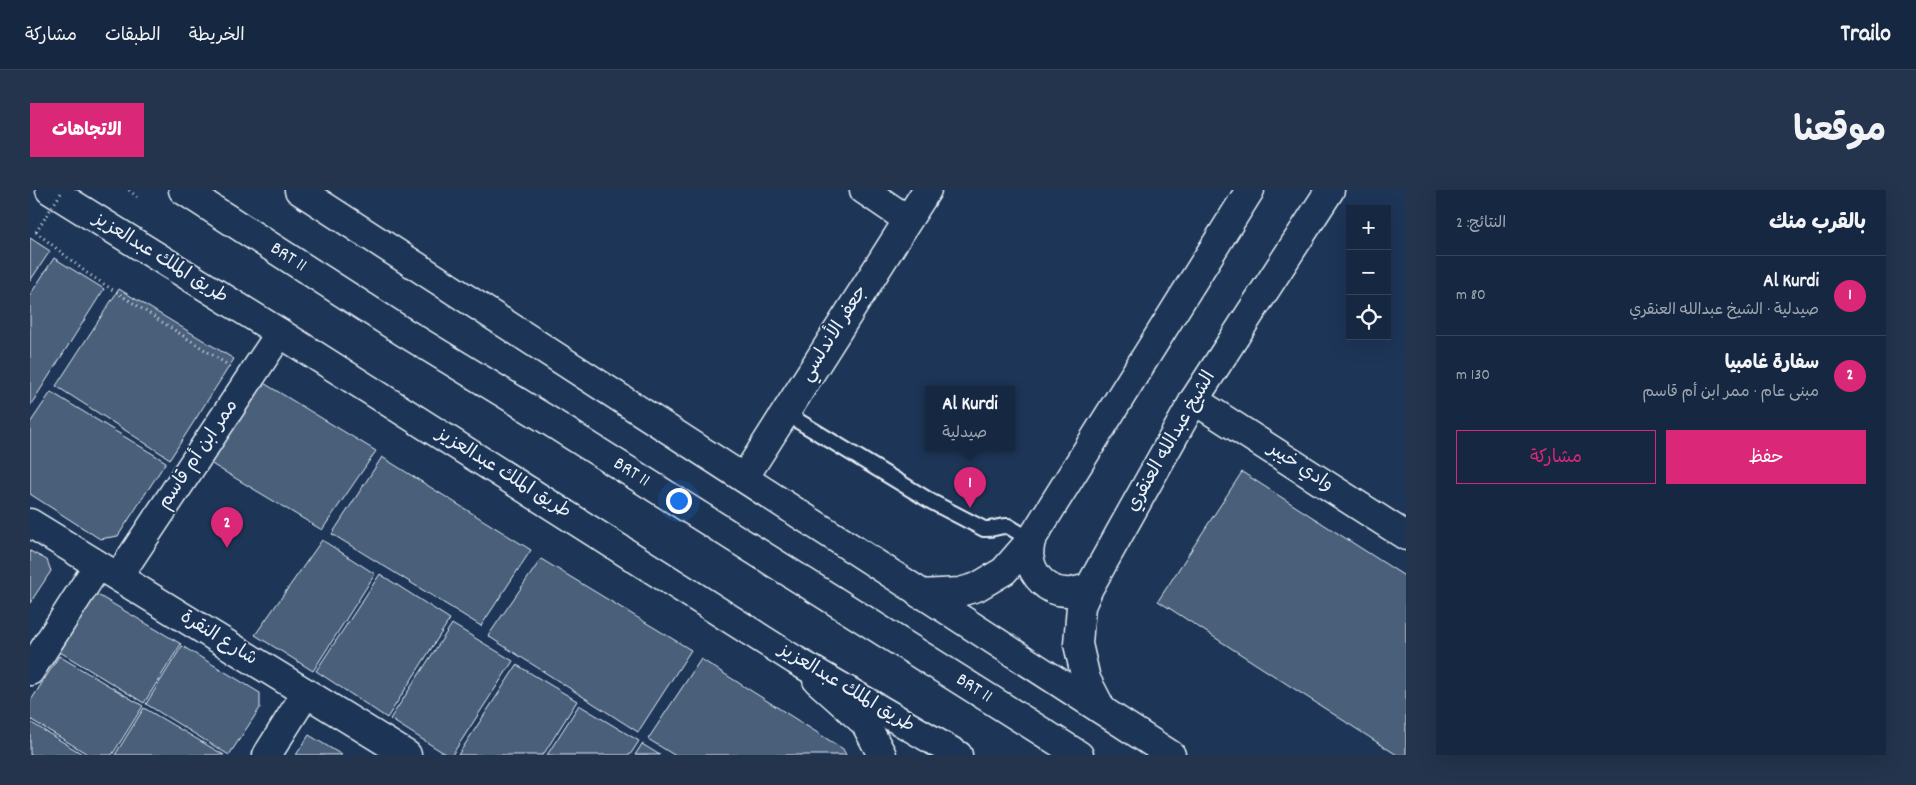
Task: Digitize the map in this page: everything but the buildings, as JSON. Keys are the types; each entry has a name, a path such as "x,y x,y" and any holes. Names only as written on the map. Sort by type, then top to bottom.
{"main road":[{"name":"طريق الملك عبدالعزيز","path":"50,190 280,333 795,660 958,755"},
{"name":"BRT 11","path":"183,190 402,331 546,419 1079,755"},
{"path":"299,190 1171,755"},
{"path":"864,190 908,220"},
{"name":"جعفر الأندلسي","path":"744,478 927,190"},
{"path":"920,594 960,592 977,587 1004,571 1031,540 1250,190"},
{"name":"الشيخ عبدالله العنقري","path":"1102,710 1086,679 1078,644 1081,606 1089,588 1194,400 1330,190"},
{"name":"ممر ابن أم قاسم","path":"30,671 108,571 250,379 280,333"},
{"name":"وادي خيبر","path":"1194,400 1406,536"},
{"name":"شارع النقرة","path":"30,523 407,755"},
{"path":"1031,540 1029,557 1032,571 1042,582 1053,590 1065,592 1089,588"},
{"path":"795,660 865,723 882,755"},
{"path":"267,755 306,693"}],"lane":[{"path":"785,413 932,502 984,529 992,530 1004,525 1031,540"}],"path":[{"path":"63,190 36,232 87,273 250,379"},
{"path":"128,190 137,197"}],"place":[{"name":"Al Kurdi","path":"970,508"},
{"name":"سفارة غامبيا","path":"227,548"}]}
